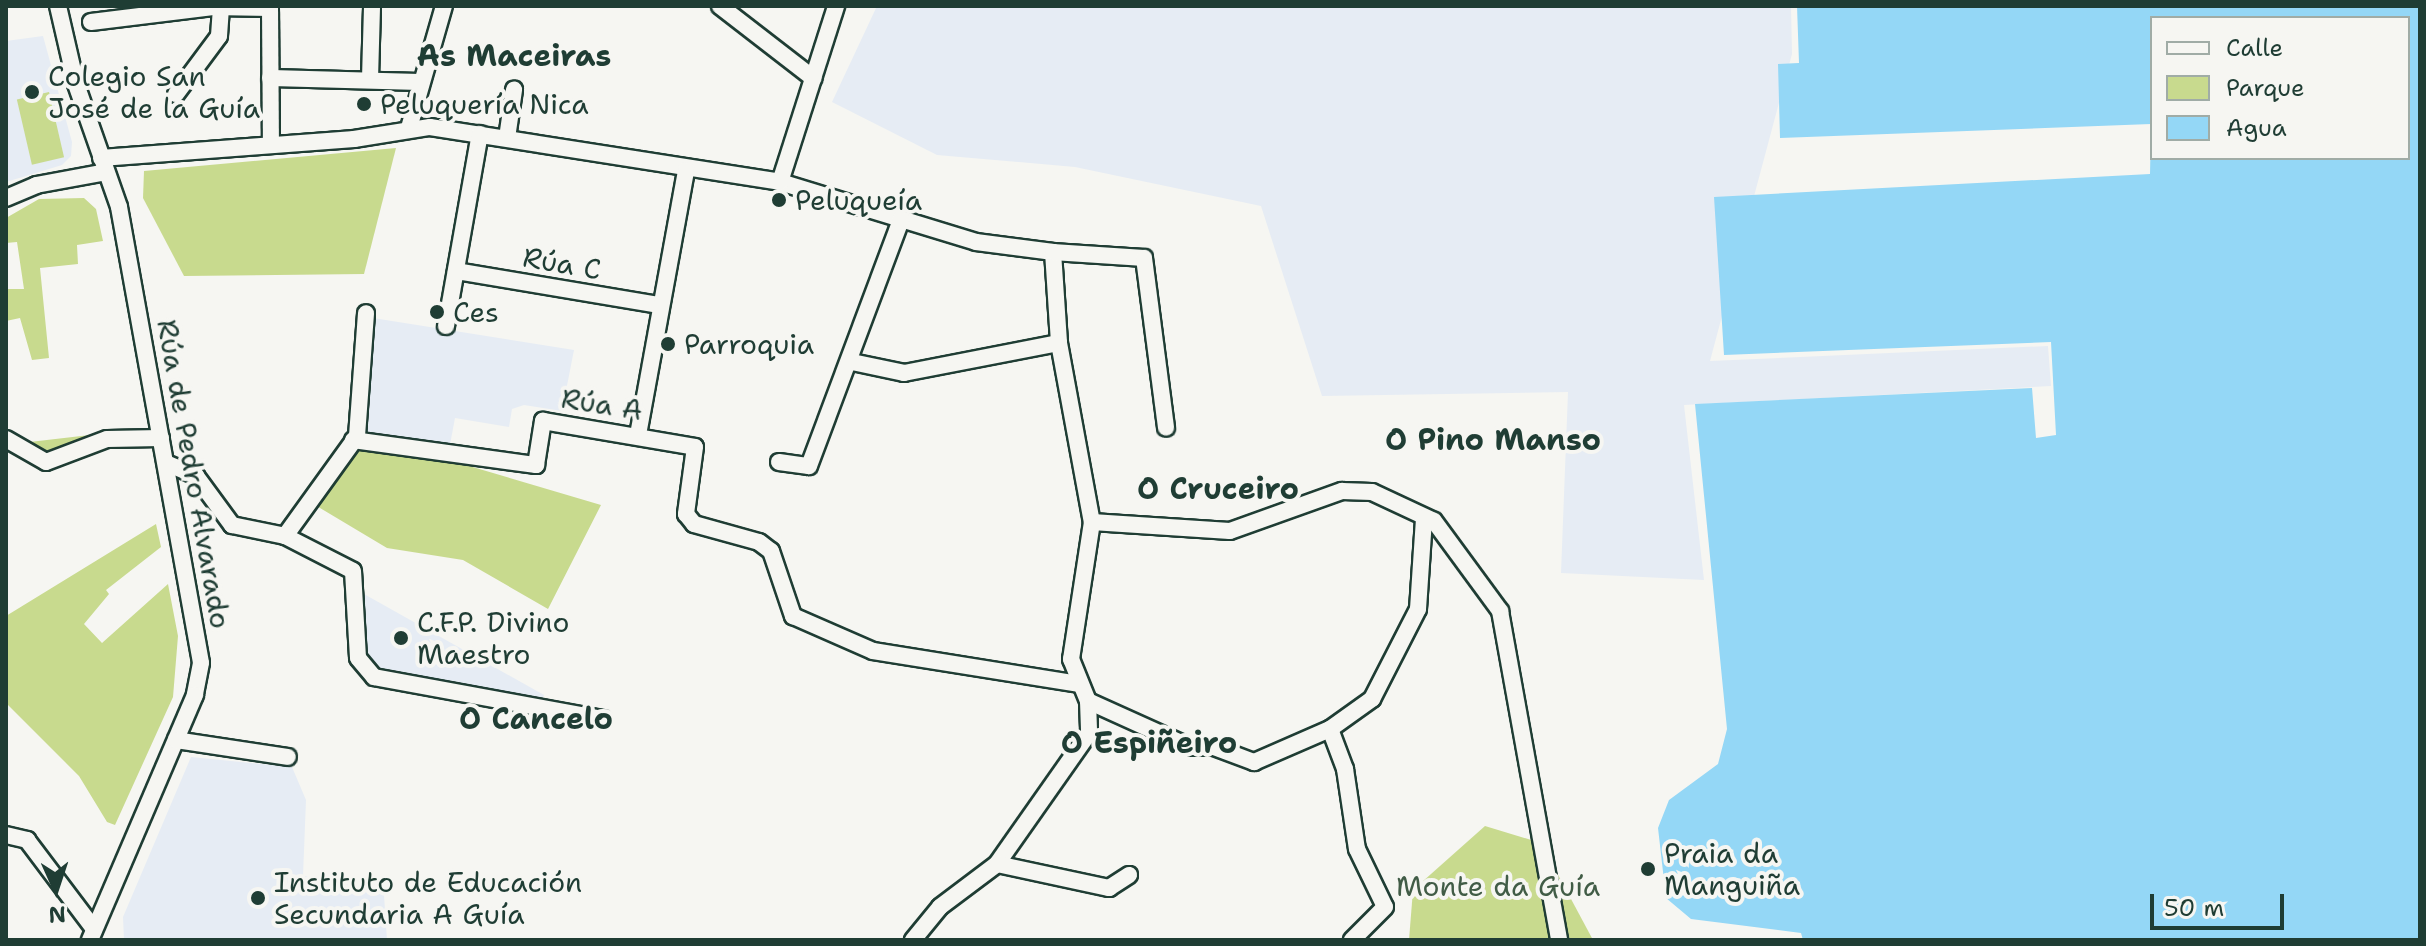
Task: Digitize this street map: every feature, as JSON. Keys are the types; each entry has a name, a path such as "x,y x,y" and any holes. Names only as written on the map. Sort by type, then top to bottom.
{"street":[{"name":"Rúa de Pedro Alvarado","path":"58,6 119,207 201,663 195,695 92,935"},
{"path":"91,22 213,6 270,7 271,144"},
{"path":"370,79 372,6"},
{"path":"409,128 444,6"},
{"path":"720,6 813,78"},
{"path":"780,182 836,6"},
{"path":"176,94 219,36 221,7"},
{"path":"270,78 421,82"},
{"path":"507,138 514,90"},
{"path":"6,198 36,185 104,165 271,144 354,139 409,128 480,134 686,170 780,182 976,242 1053,252 1144,258 1166,428"},
{"path":"446,326 480,134"},
{"path":"638,435 659,305 686,170"},
{"path":"779,462 809,466 852,362 901,220"},
{"path":"913,940 940,907 997,864 1089,733 1088,701 1078,684 1071,659 1092,522 1059,343 1053,252"},
{"name":"Rúa C","path":"456,271 659,305"},
{"path":"285,536 353,440 366,313"},
{"path":"852,362 904,373 1059,343"},
{"name":"Rúa A","path":"353,440 536,465 543,421 695,447 686,514 694,524 759,542 771,551 786,607 806,622 873,651 1078,684"},
{"path":"6,439 46,462 107,439 161,438"},
{"path":"166,463 196,476 232,525 285,536 353,571 358,658 374,677 602,719"},
{"path":"1092,522 1230,531 1342,491 1372,492 1434,521 1500,611 1559,940"},
{"path":"1088,701 1190,747 1214,747 1254,762 1330,729 1372,699 1418,609 1424,518"},
{"path":"1330,729 1345,769 1357,849 1385,907 1352,940"},
{"path":"176,740 288,757"},
{"path":"6,835 27,840 92,935"},
{"path":"997,864 1109,888 1129,875"}],"shaded area":[{"path":"877,6 1791,6 1792,54 1710,361 2048,346 2051,386 1684,405 1704,580 1561,573 1568,392 1322,396 1261,206 1075,167 937,155 832,102"},
{"name":"Colegio San José de la Guía","path":"43,36 72,142 71,156 62,165 6,182 6,41"},
{"path":"373,318 574,350 562,411 524,405 512,409 509,427 455,418 449,450 364,435"},
{"name":"C.F.P. Divino Maestro","path":"364,594 544,695 542,701 372,669 366,663 360,605"},
{"path":"191,757 292,767 306,800 303,876 383,880 387,940 124,940 123,917"}],"green space":[{"path":"49,92 64,157 32,165 17,99"},
{"path":"396,148 364,274 184,276 143,198 144,171"},
{"path":"84,198 96,209 103,241 77,245 78,264 40,268 49,358 32,360 20,318 6,321 6,289 24,289 17,242 6,243 6,218 39,199"},
{"path":"107,433 46,458 21,443"},
{"path":"364,435 601,505 548,609 463,560 387,548 315,505"},
{"path":"156,524 161,547 106,590 109,594 84,624 102,643 168,584 178,636 173,697 115,825 107,822 79,776 6,703 6,616"},
{"name":"Monte da Guía","path":"1485,826 1541,843 1593,940 1409,940 1413,890"}],"water":[{"path":"1797,6 2420,6 2420,940 1803,940 1801,933 1691,919 1666,898 1658,828 1669,800 1718,764 1727,729 1695,404 2032,388 2036,438 2056,435 2051,342 1724,355 1714,197 2150,174 2150,160 2410,160 2410,16 2150,16 2150,124 1780,138 1778,64 1799,63"}],"place":[{"name":"Colegio San José de la Guía","path":"32,92"},
{"name":"Peluquería Nica","path":"364,104"},
{"name":"Peluqueía","path":"779,200"},
{"name":"Ces","path":"437,312"},
{"name":"Parroquia","path":"668,344"},
{"name":"C.F.P. Divino Maestro","path":"401,638"},
{"name":"Praia da Manguiña","path":"1648,869"},
{"name":"Instituto de Educación Secundaria A Guía","path":"258,898"}],"district":[{"name":"As Maceiras","path":"514,56"},
{"name":"O Pino Manso","path":"1493,440"},
{"name":"O Cruceiro","path":"1218,489"},
{"name":"O Cancelo","path":"536,719"},
{"name":"O Espiñeiro","path":"1149,743"}]}
